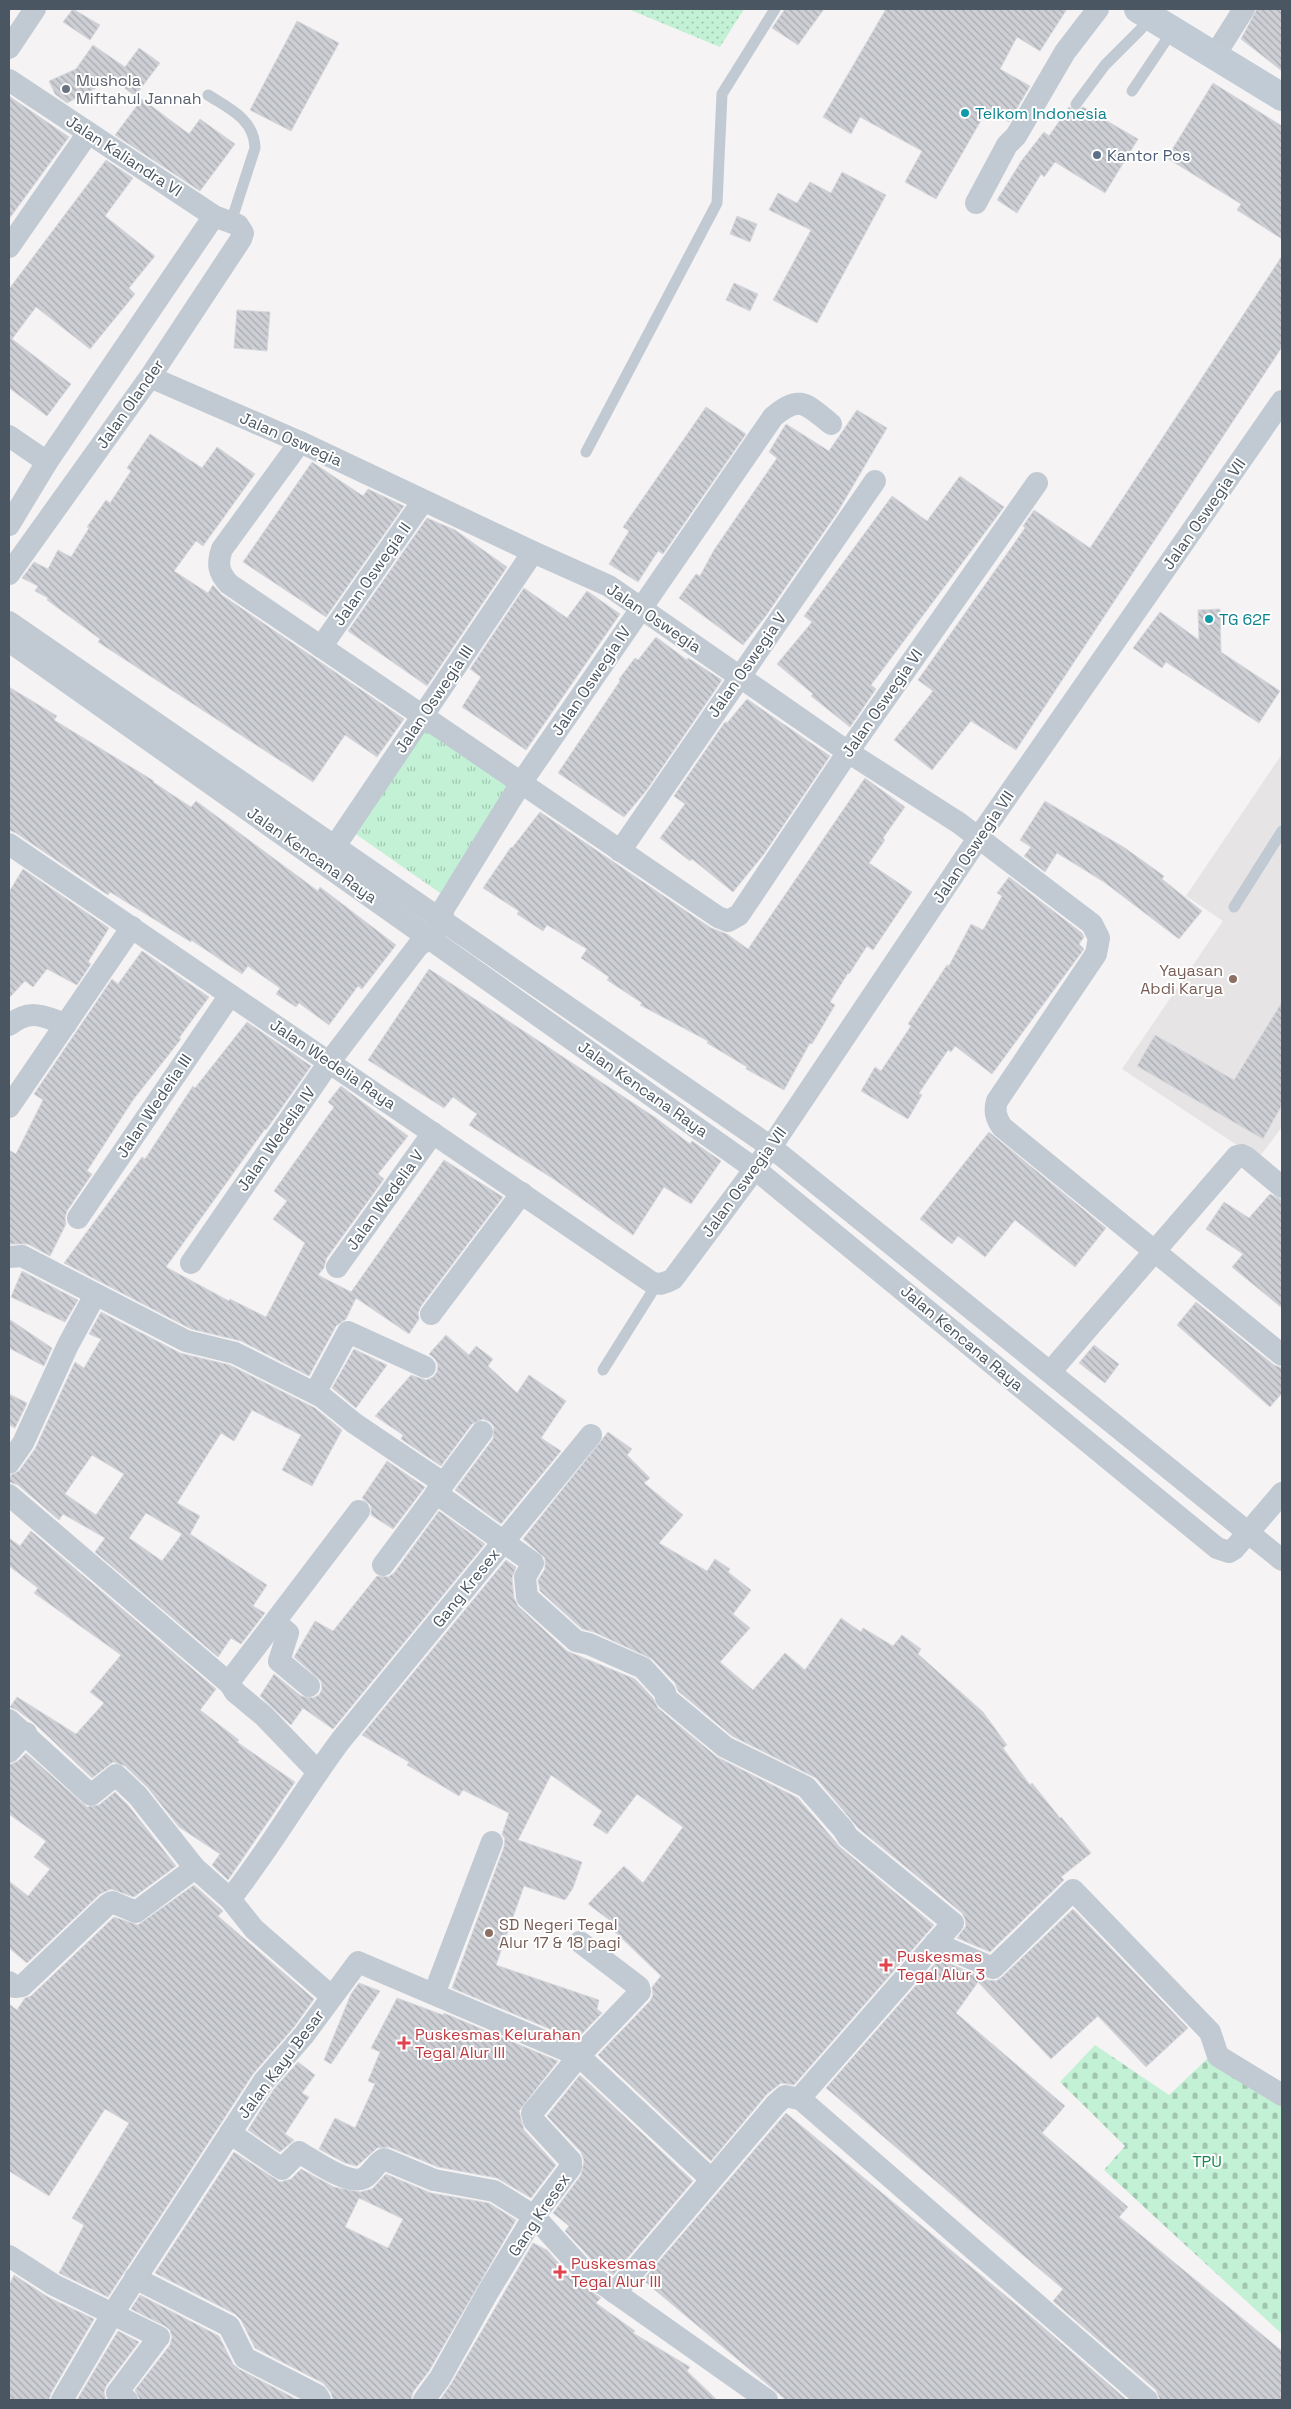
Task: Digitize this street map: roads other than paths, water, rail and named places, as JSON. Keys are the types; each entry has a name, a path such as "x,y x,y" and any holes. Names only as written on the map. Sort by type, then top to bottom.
{"main road":[{"path":"1154,18 1282,97"}],"street":[{"path":"9,48 35,9"},
{"path":"976,203 1007,145 1016,136 1065,52 1098,9"},
{"path":"1215,55 1244,9"},
{"name":"Jalan Kaliandra VI","path":"9,80 88,133 229,222"},
{"path":"9,247 88,133"},
{"path":"9,525 47,462 229,222"},
{"name":"Jalan Olander","path":"9,574 150,377 242,236 229,222"},
{"name":"Jalan Oswegia","path":"150,377 300,442 423,501 609,586 848,752 978,838 1092,924 1099,938 1096,954 997,1101 995,1109 996,1118 1002,1127 1155,1250"},
{"name":"Jalan Oswegia VII","path":"657,1284 672,1280 771,1147 978,838 1282,401"},
{"name":"Jalan Oswegia IV","path":"431,927 521,783 773,417 786,406 795,403 808,406 831,424"},
{"path":"9,436 47,462"},
{"path":"300,442 222,549 218,561 220,574 229,584 620,851"},
{"name":"Jalan Oswegia V","path":"620,851 875,481"},
{"name":"Jalan Oswegia VI","path":"620,851 718,918 728,921 739,915 848,752 1036,483"},
{"name":"Jalan Oswegia II","path":"321,647 423,501"},
{"name":"Jalan Oswegia III","path":"335,846 533,552"},
{"name":"Jalan Kencana Raya","path":"9,622 335,846 431,927 755,1169 1217,1548 1229,1552 1249,1533"},
{"name":"Jalan Kencana Raya","path":"9,641 431,927 771,1147 1051,1371 1282,1560"},
{"name":"Jalan Wedelia Raya","path":"10,847 132,927 657,1284"},
{"path":"9,1108 132,927"},
{"name":"Jalan Wedelia IV","path":"191,1263 330,1061 431,927"},
{"name":"Jalan Wedelia III","path":"78,1218 230,995"},
{"path":"9,1025 18,1018 35,1014 66,1024"},
{"name":"Jalan Wedelia V","path":"336,1267 433,1133"},
{"path":"1051,1371 1236,1156 1242,1155 1246,1157 1282,1187"},
{"path":"431,1314 522,1193"},
{"path":"1155,1250 1282,1355"},
{"path":"9,1257 22,1256 186,1341 235,1353 335,1405 354,1423 439,1488 503,1542 533,1563 525,1576 527,1597 576,1640 643,1668 665,1692 666,1698 725,1747 806,1786 848,1837 953,1923 799,2099 785,2096 776,2104 615,2293"},
{"path":"9,1463 23,1443 68,1345 95,1295"},
{"path":"315,1393 348,1332 425,1367"},
{"path":"383,1565 482,1432"},
{"name":"Gang Kresex","path":"317,1771 591,1435"},
{"path":"1249,1533 1282,1493"},
{"path":"9,1495 230,1684 234,1692 264,1716 317,1771 250,1874 230,1899"},
{"path":"230,1684 232,1678 276,1623 359,1511"},
{"path":"276,1623 288,1633 280,1660 309,1686"},
{"path":"9,1752 17,1726"},
{"name":"Jalan Kayu Besar","path":"17,1726 63,1771 91,1795 116,1775 138,1796 195,1868 230,1899 254,1929 332,1996 304,2035 264,2081 135,2278 62,2400"},
{"path":"434,1994 492,1842"},
{"path":"9,1982 15,1987 22,1986 112,1902 136,1912 195,1868"},
{"path":"935,1943 993,1968 1074,1890 1210,2032 1218,2056 1282,2095"},
{"name":"Gang Kresex","path":"424,2400 440,2378 488,2292 534,2216 572,2164 534,2122 531,2115 580,2056 640,1989 580,1942"},
{"path":"332,1996 358,1962 580,2056 711,2179"},
{"path":"806,2103 1147,2400"},
{"path":"230,2133 282,2169 299,2152 345,2178 355,2180 365,2177 384,2159 434,2180 494,2191 534,2216 583,2270 767,2400"},
{"path":"9,2256 54,2285 159,2337 117,2393 127,2400"},
{"path":"135,2278 229,2326 244,2358 317,2395 320,2400"}],"lane":[{"path":"586,452 717,203 722,94 774,9"},
{"path":"1132,91 1154,18"},
{"path":"1076,104 1105,65 1154,18"},
{"path":"208,95 245,119 252,131 254,140 255,148 229,222"},
{"path":"1234,906 1282,831"},
{"path":"603,1370 657,1284"}],"place":[{"name":"Mushola Miftahul Jannah","path":"66,89"},
{"name":"Telkom Indonesia","path":"965,113"},
{"name":"Kantor Pos","path":"1097,155"},
{"name":"TG 62F","path":"1209,619"},
{"name":"Yayasan Abdi Karya","path":"1233,979"},
{"name":"SD Negeri Tegal Alur 17 & 18 pagi","path":"489,1933"},
{"name":"Puskesmas Tegal Alur 3","path":"886,1965"},
{"name":"Puskesmas Kelurahan Tegal Alur III","path":"404,2043"},
{"name":"Puskesmas Tegal Alur III","path":"560,2272"}],"park label":[{"name":"TPU","path":"1207,2161"}]}
